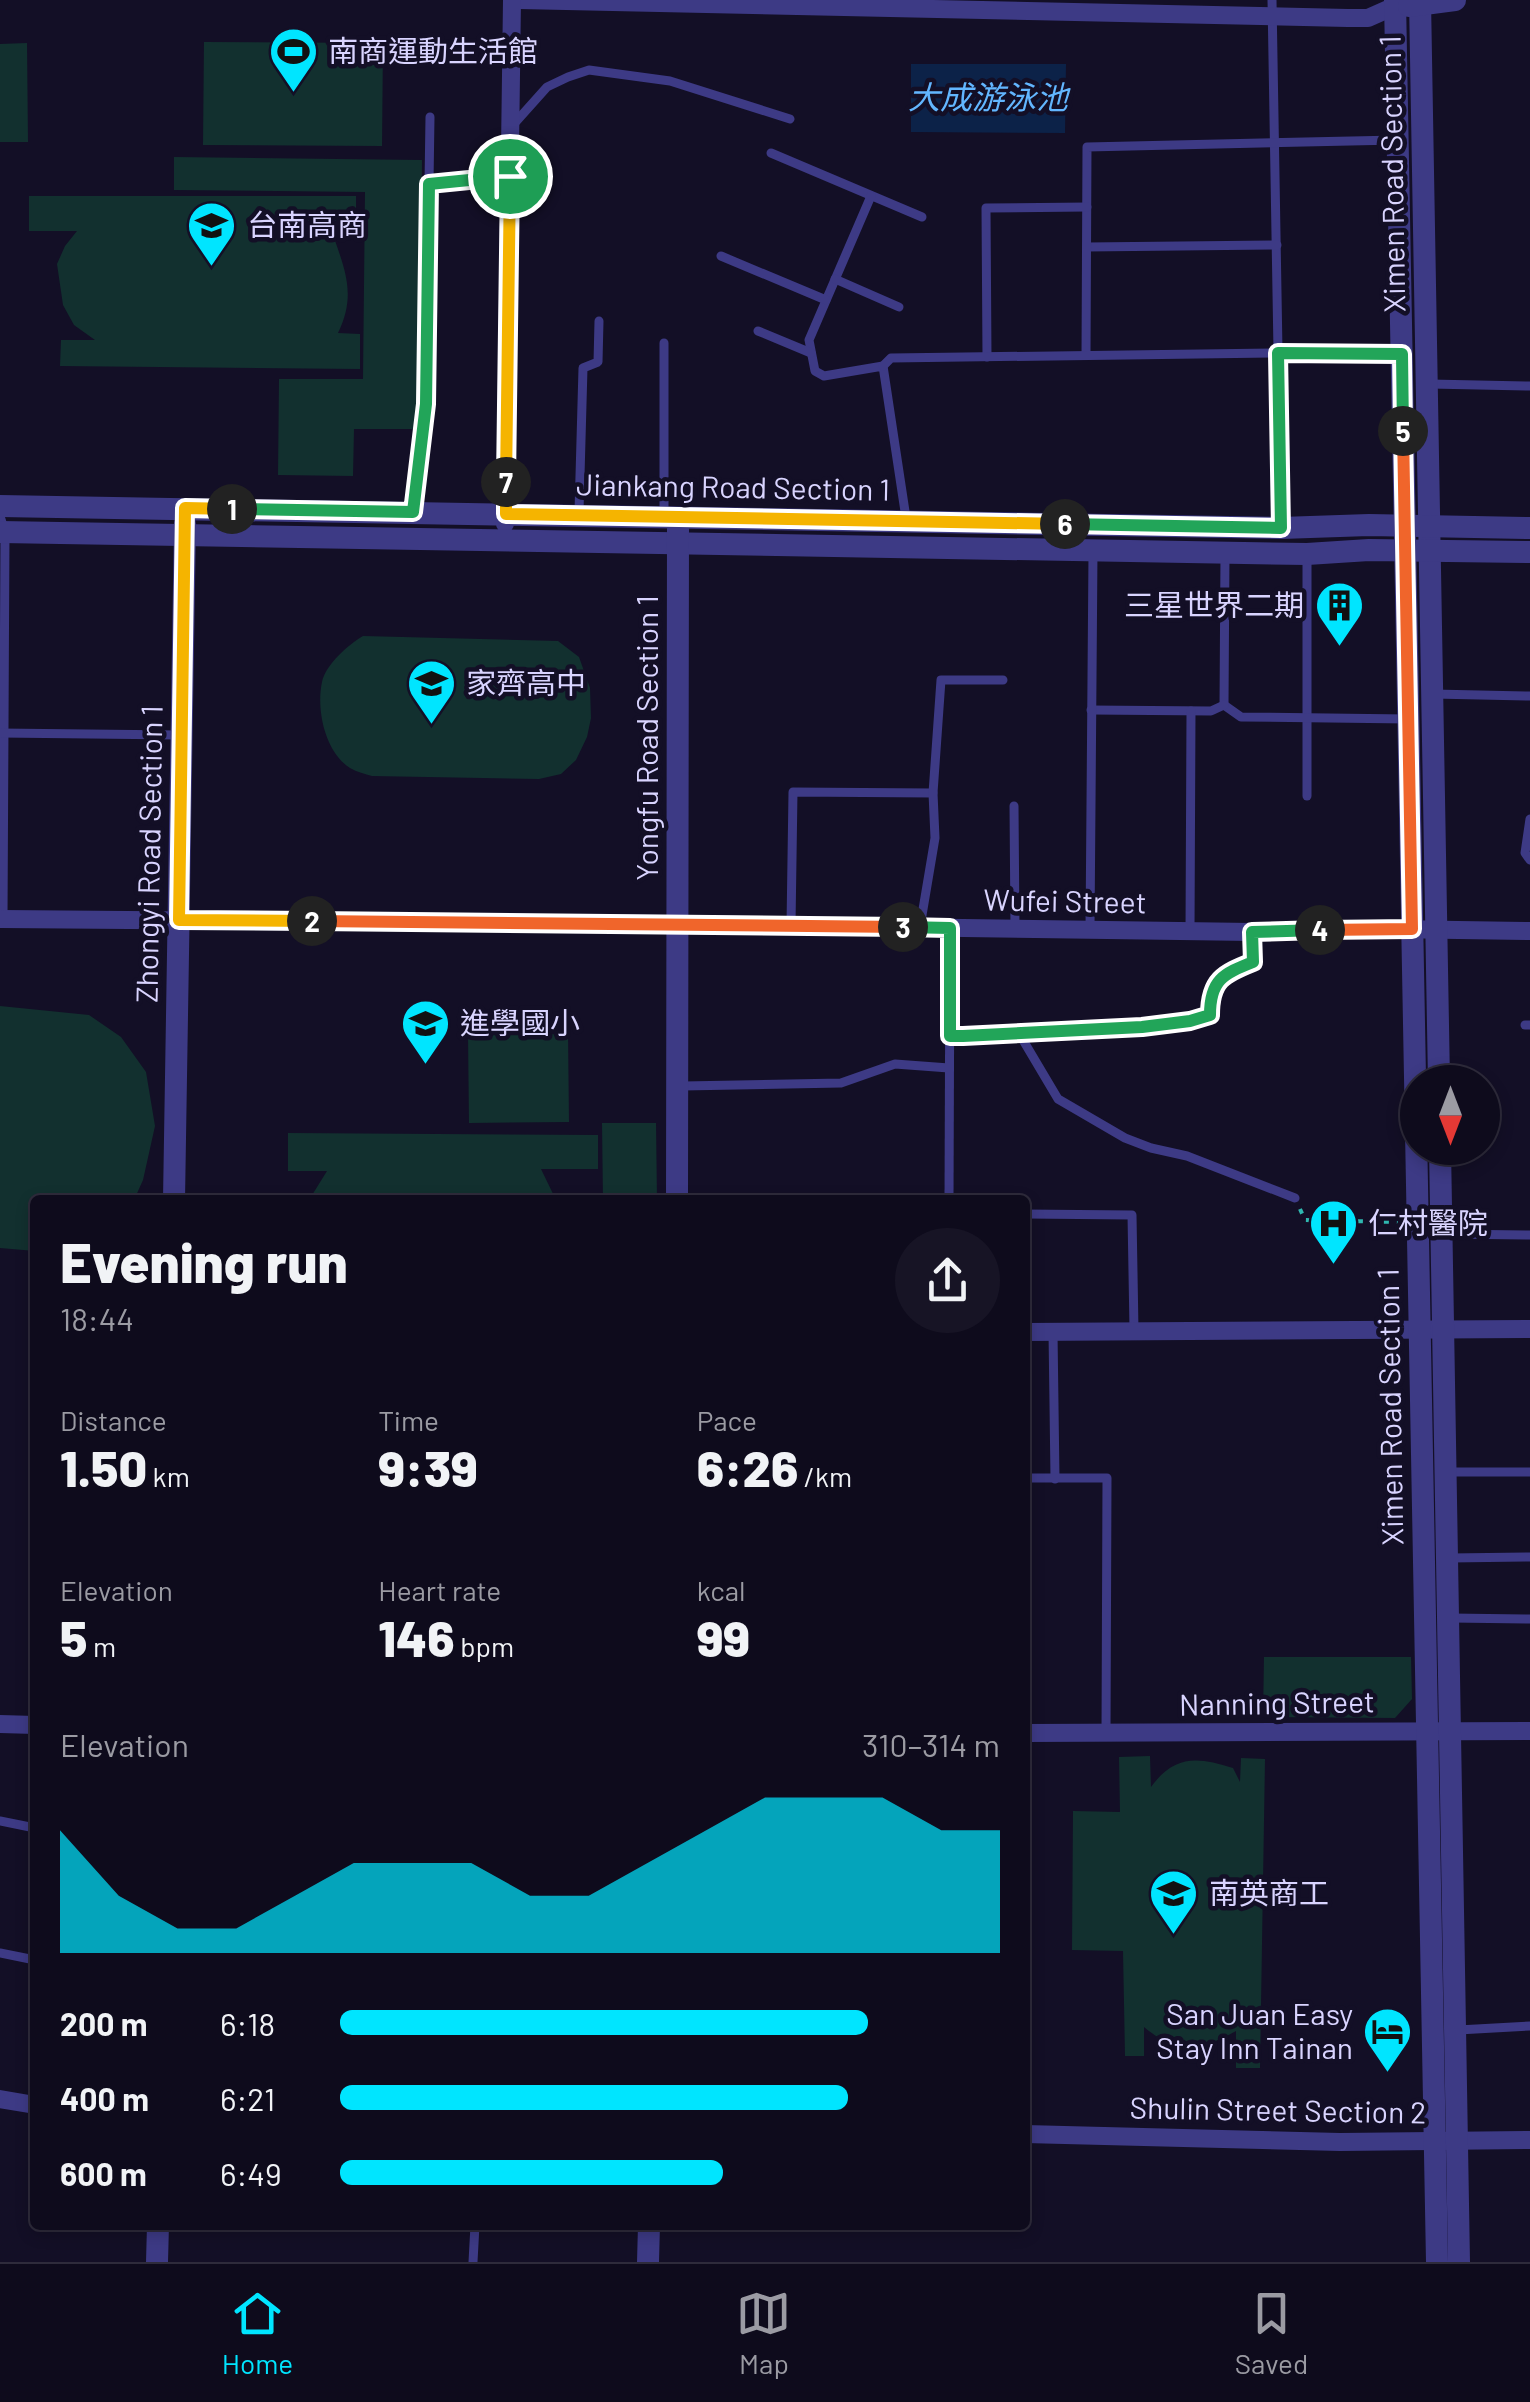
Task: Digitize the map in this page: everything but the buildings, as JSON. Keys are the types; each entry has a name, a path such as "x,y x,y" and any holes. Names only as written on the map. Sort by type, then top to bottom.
{"street":[{"path":"505,540 516,0 1272,9 1368,18 1389,2 1455,0"},
{"name":"Ximen Road Section 1","path":"1389,2 1398,140 1405,526 1417,551 1432,694 1418,1222 1446,1472 1448,1618 1439,1731 1455,2030 1438,2262"},
{"name":"Ximen Road Section 1","path":"1420,3 1429,527 1417,551 1408,719 1436,1065"},
{"name":"Jiankang Road Section 1","path":"0,506 1281,528 1530,528"},
{"name":"Zhongyi Road Section 1","path":"174,1195 185,508"},
{"name":"Yongfu Road Section 1","path":"671,517 678,543 677,1195"},
{"name":"Jiankang Road Section 1","path":"2,527 185,535 1307,554 1530,552"},
{"name":"Wufei Street","path":"2,918 1530,932"},
{"name":"Ximen Road Section 1","path":"1440,1165 1441,1234 1432,1331 1446,2140 1459,2262"},
{"path":"1030,1332 1530,1329"},
{"path":"0,1724 30,1724"},
{"name":"Nanning Street","path":"1030,1733 1530,1731"},
{"path":"0,2098 30,2104"},
{"name":"Shulin Street Section 2","path":"1030,2134 1340,2142 1530,2140"},
{"path":"157,2262 158,2230"},
{"path":"648,2262 649,2230"}],"lane":[{"path":"1272,9 1281,528"},
{"path":"511,127 546,87 589,70 670,81 790,119"},
{"path":"413,512 426,404 430,117"},
{"path":"1086,355 1087,148 1398,140"},
{"path":"771,153 922,218"},
{"path":"429,184 510,176"},
{"path":"871,196 809,340 815,371 824,376 883,366 891,358 1402,354"},
{"path":"987,357 986,208 1087,207"},
{"path":"1086,247 1277,245"},
{"path":"720,256 826,300"},
{"path":"835,279 899,306"},
{"path":"579,515 583,368 598,362 599,321"},
{"path":"758,331 812,353"},
{"path":"664,343 671,517"},
{"path":"883,366 906,521"},
{"path":"1427,384 1530,386"},
{"path":"2,527 2,918"},
{"path":"1090,930 1093,550"},
{"path":"1224,705 1225,552"},
{"path":"1307,554 1307,796"},
{"path":"920,928 935,838 933,792 941,680 1003,680"},
{"path":"1432,694 1530,696"},
{"path":"1092,710 1210,711 1224,705"},
{"path":"1224,705 1241,717 1408,719"},
{"path":"1190,711 1190,931"},
{"path":"2,733 182,735"},
{"path":"790,926 793,792 933,792"},
{"path":"1014,806 1015,929"},
{"path":"1530,819 1525,854 1530,860"},
{"path":"949,1195 950,928"},
{"path":"950,1036 1142,1027 1210,1015 1210,995 1216,983 1229,972 1253,962 1252,932"},
{"path":"1020,1035 1058,1099 1125,1138 1186,1156 1296,1198"},
{"path":"683,1086 841,1083 895,1064 949,1068"},
{"path":"1030,1214 1132,1216 1134,1332"},
{"path":"1441,1234 1530,1235"},
{"path":"1053,1332 1055,1479"},
{"path":"1446,1472 1530,1472"},
{"path":"1030,1478 1107,1478 1106,1734"},
{"path":"1447,1558 1530,1556"},
{"path":"1448,1618 1530,1619"},
{"path":"0,1821 30,1827"},
{"path":"0,1953 30,1959"},
{"path":"1455,2030 1530,2026"},
{"path":"474,2262 475,2230"}],"path":[{"path":"1296,1198 1306,1220 1418,1222"}],"green space":[{"name":"南商運動生活館","path":"204,42 383,43 382,146 203,145"},
{"path":"27,43 28,142 0,142 0,44"},
{"path":"174,157 422,160 417,429 354,429 353,476 278,475 279,379 363,379 365,192 174,190"},
{"path":"29,196 356,196 356,234 333,235 348,295 338,333 360,334 360,369 60,366 61,340 95,340 74,325 63,305 57,264 77,231 29,231"},
{"path":"363,636 558,641 579,657 590,688 591,718 576,760 561,774 539,779 372,776 350,768 334,752 324,730 320,693 324,675 333,662"},
{"path":"0,1006 89,1015 121,1037 146,1072 155,1126 143,1180 136,1195 30,1195 30,1251 0,1248"},
{"path":"568,1033 569,1122 469,1123 468,1034"},
{"path":"602,1123 656,1123 657,1195 603,1195"},
{"path":"288,1133 598,1135 598,1169 541,1169 554,1195 312,1195 327,1171 288,1171"},
{"path":"1264,1657 1411,1657 1412,1699 1395,1718 1263,1717"},
{"path":"1150,1756 1151,1787 1169,1769 1188,1761 1233,1768 1240,1782 1241,1758 1265,1759 1260,2068 1236,2068 1236,2031 1211,2043 1189,2047 1168,2043 1144,2027 1144,2056 1125,2056 1123,1951 1072,1950 1073,1811 1120,1812 1119,1757"}],"water":[{"name":"大成游泳池","path":"911,64 1066,64 1065,133 911,132"}],"place":[{"name":"南商運動生活館","path":"293,94"},
{"name":"台南高商","path":"212,268"},
{"name":"三星世界二期","path":"1339,648"},
{"name":"家齊高中","path":"431,726"},
{"name":"進學國小","path":"425,1066"},
{"name":"仁村醫院","path":"1333,1266"},
{"name":"南英商工","path":"1174,1936"},
{"name":"San Juan Easy Stay Inn Tainan","path":"1388,2074"}],"route":[{"path":"510,176 506,514 1281,528 1278,353 1402,354 1412,929 1252,932 1253,962 1229,972 1216,983 1210,995 1210,1015 1190,1021 1020,1035 950,1036 950,928 179,920 185,508 413,512 426,404 429,184 510,176"}]}
